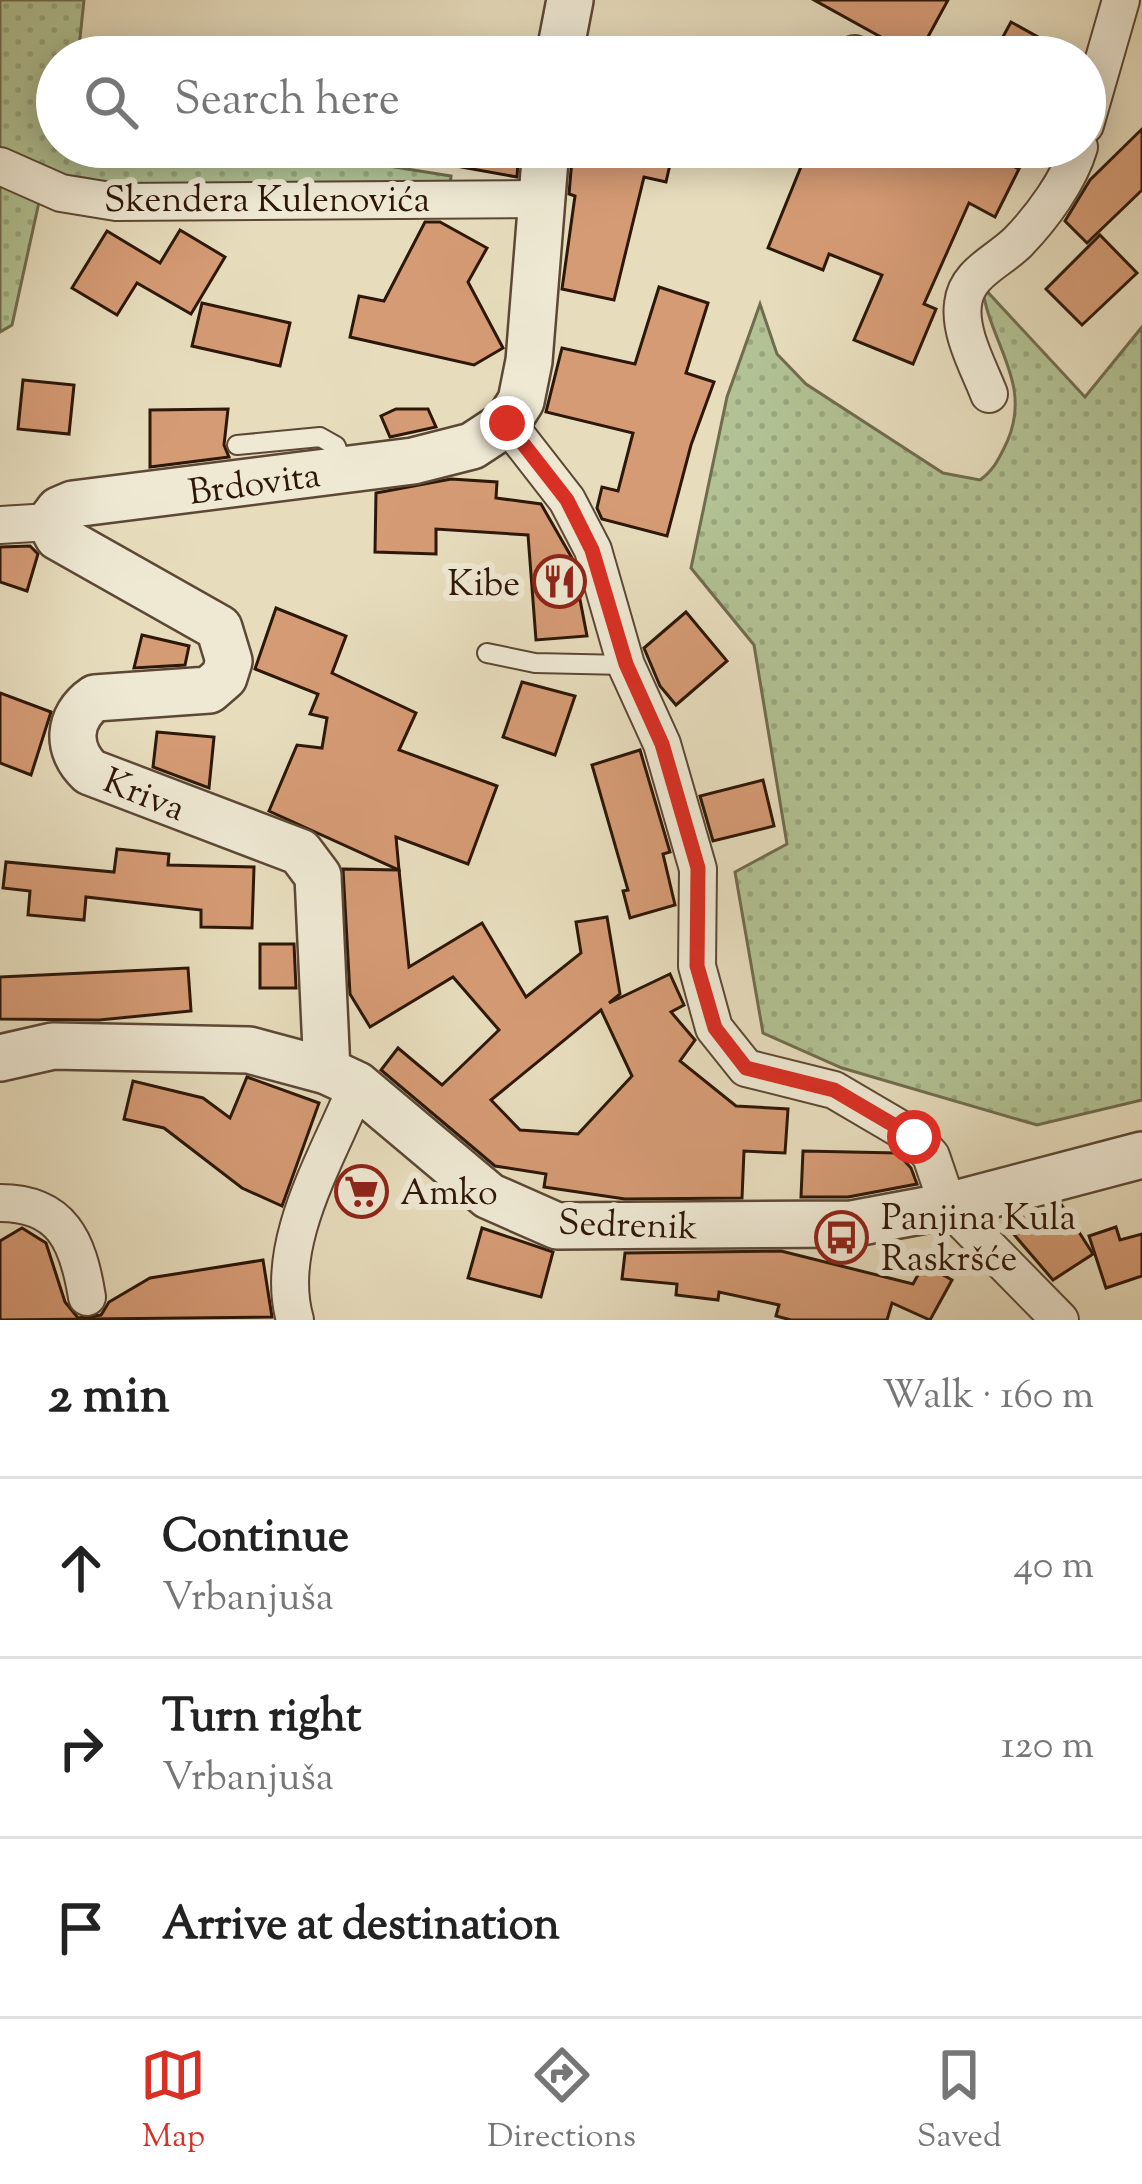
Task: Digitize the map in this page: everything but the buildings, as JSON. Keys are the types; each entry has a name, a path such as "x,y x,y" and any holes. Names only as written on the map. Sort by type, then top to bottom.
{"street":[{"path":"563,36 570,0"},
{"path":"1106,45 1121,0"},
{"name":"Skendera Kulenovića","path":"0,166 61,193 116,202 539,199"},
{"path":"543,168 529,361 521,401 507,423 567,500 592,550 626,664 662,744 698,868 697,966 715,1028 746,1068 834,1090 914,1137 931,1156 948,1206 1060,1320"},
{"path":"989,394 970,346 962,306 969,283 1016,243 1050,203 1064,168"},
{"name":"Brdovita","path":"0,525 50,522 58,510 73,504 344,470 472,446 507,423"},
{"name":"Kriva","path":"50,522 58,537 219,628 226,640 224,677 209,690 94,698 82,707 72,742 77,760 90,772 299,852 309,864 318,876 324,913 342,1078"},
{"name":"Sedrenik","path":"0,1058 52,1046 249,1049 342,1078 489,1196 557,1226 851,1224 948,1206 1142,1155"},
{"path":"295,1320 288,1268 342,1078"},
{"path":"0,1203 48,1211 66,1226 81,1258 87,1297"}],"lane":[{"path":"237,445 320,437 336,446 344,470"},
{"path":"487,653 535,663 626,664"}],"green space":[{"path":"0,0 84,0 80,36 36,36 36,168 0,153"},
{"path":"36,168 401,168 451,176 450,187 75,184"},
{"path":"0,186 39,202 12,325 0,332"},
{"path":"982,286 1085,397 1142,327 1142,1100 1037,1125 842,1068 763,1033 735,872 787,844 754,645 691,568 727,397 760,304 777,354 806,384 943,473 980,480 1007,442 1015,401"}],"place":[{"name":"Kibe","path":"559,582"},
{"name":"Amko","path":"361,1191"},
{"name":"Panjina Kula Raskršće","path":"842,1237"}],"route":[{"path":"507,423 567,500 592,550 626,664 662,744 698,868 697,966 715,1028 746,1068 834,1090 880,1112 914,1137"}]}
